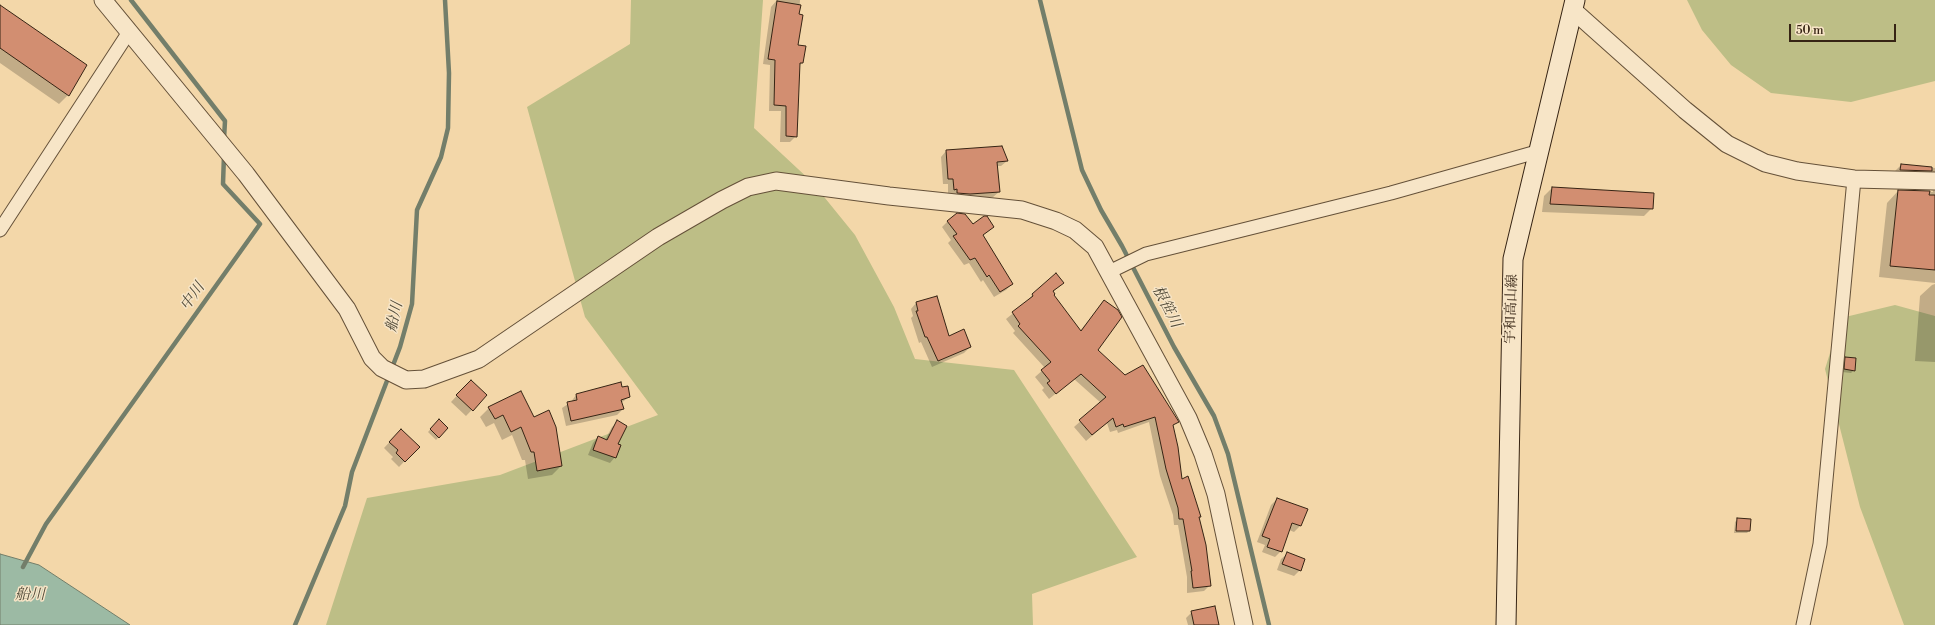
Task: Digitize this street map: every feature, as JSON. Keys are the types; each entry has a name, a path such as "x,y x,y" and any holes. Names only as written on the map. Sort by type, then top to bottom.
{"main road":[{"name":"宇和高山線","path":"1506,625 1513,259 1574,5"}],"street":[{"path":"102,0 246,174 347,309 372,358 382,368 406,380 424,379 479,359 658,237 722,200 748,187 776,181 889,196 1022,210 1056,221 1075,230 1095,247 1113,270 1188,418 1203,454 1216,494 1244,625"},
{"path":"1574,5 1685,110 1727,144 1765,163 1797,171 1854,179 1935,181"},
{"path":"0,230 129,32"},
{"path":"1113,270 1146,254 1391,193 1540,151"},
{"path":"1804,625 1820,544 1854,179"}],"green space":[{"path":"631,0 763,0 754,128 812,182 855,235 894,307 915,359 1014,370 1137,557 1032,594 1033,625 326,625 367,498 500,475 658,415 585,317 527,107 630,44"},
{"path":"1687,0 1935,0 1935,81 1851,102 1771,93 1731,65 1702,30"},
{"path":"1895,305 1935,316 1935,625 1904,625 1860,507 1825,369 1841,318"}],"water":[{"name":"船川","path":"0,554 39,565 130,625 0,625"}],"building":[{"path":"777,1 801,5 799,14 803,15 798,45 806,46 803,63 800,63 797,137 786,136 786,106 774,105 775,60 768,59"},
{"path":"0,5 87,65 69,96 0,48"},
{"path":"1002,146 1008,161 997,162 1000,192 970,194 957,193 957,189 954,190 953,179 948,179 946,150"},
{"path":"1901,164 1932,167 1932,171 1900,170"},
{"path":"1552,187 1654,193 1653,209 1550,204"},
{"path":"1898,190 1930,191 1929,195 1935,195 1935,270 1890,266"},
{"path":"957,213 965,214 973,224 984,216 987,216 994,227 983,235 1013,284 1000,292 989,275 987,277 975,258 970,260 953,236 957,234 947,221"},
{"path":"1056,273 1064,283 1053,291 1055,294 1054,295 1081,331 1104,300 1118,310 1122,317 1098,350 1125,375 1143,365 1179,422 1173,425 1178,447 1182,479 1188,476 1201,517 1199,517 1206,545 1211,586 1193,588 1192,571 1183,519 1179,519 1178,508 1166,469 1155,417 1124,427 1123,424 1116,427 1113,418 1092,435 1079,420 1106,397 1081,374 1056,394 1047,383 1050,381 1041,370 1051,362 1018,326 1020,324 1012,312 1033,296 1032,294"},
{"path":"937,296 949,336 964,329 971,347 938,361 927,337 925,337 916,311 918,311 916,302"},
{"path":"1845,357 1856,358 1855,371 1844,369"},
{"path":"471,380 487,395 473,411 456,395"},
{"path":"621,382 622,387 628,386 630,397 621,400 624,409 571,421 567,402 577,400 576,394"},
{"path":"521,391 534,417 549,410 556,427 562,466 537,471 534,452 531,452 521,427 511,432 503,415 495,419 488,407"},
{"path":"439,419 448,428 439,438 430,429"},
{"path":"617,420 627,426 618,444 621,445 616,458 593,450 598,436 607,440"},
{"path":"401,429 420,447 405,462 396,453 398,450 389,442"},
{"path":"1277,498 1308,509 1301,526 1292,523 1282,552 1267,547 1270,539 1262,536"},
{"path":"1737,518 1751,519 1750,531 1736,531"},
{"path":"1287,552 1305,559 1301,571 1282,564"},
{"path":"1215,606 1219,625 1194,625 1191,611"}],"waterway":[{"name":"中川","path":"131,0 225,121 224,139"},
{"name":"船川","path":"295,625 345,506 352,472 400,347 412,304 417,210 441,157 448,128 449,73 445,0"},
{"name":"根笹川","path":"1040,0 1082,170 1101,210 1122,246 1174,347 1214,416 1228,454 1269,625"},
{"name":"中川","path":"23,567 46,524 260,224 223,184 224,155"}]}
